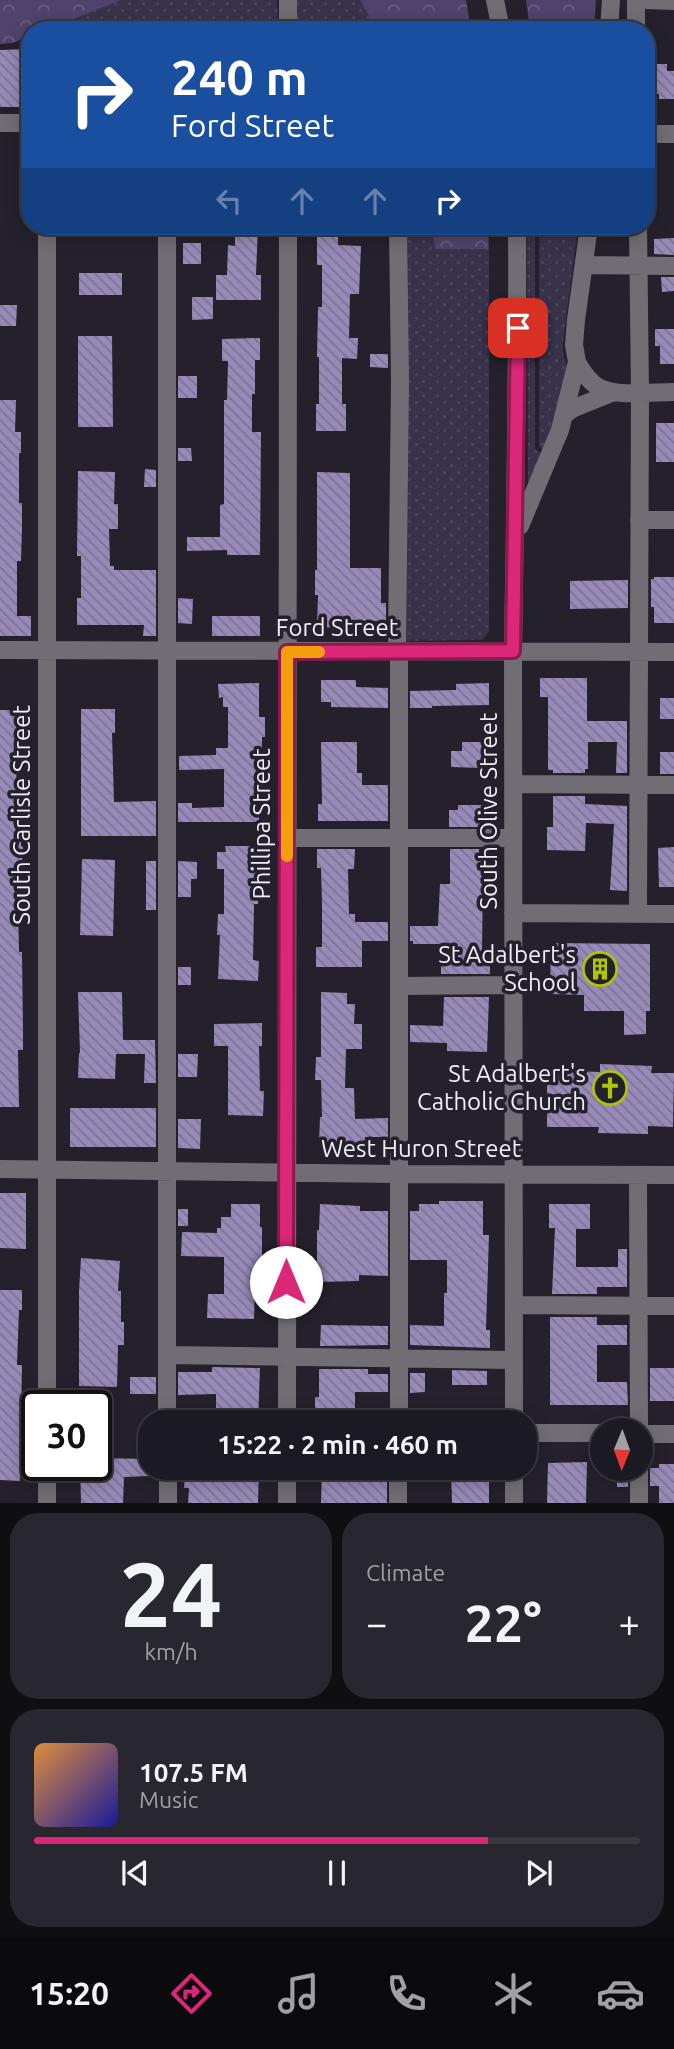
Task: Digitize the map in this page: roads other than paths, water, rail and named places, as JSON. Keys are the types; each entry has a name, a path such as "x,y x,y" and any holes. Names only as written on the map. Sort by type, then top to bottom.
{"street":[{"path":"288,0 288,21"},
{"path":"495,0 499,21"},
{"path":"610,21 611,0"},
{"path":"636,0 636,21"},
{"path":"647,0 674,1"},
{"path":"0,122 21,123"},
{"path":"655,134 674,134"},
{"name":"South Carlisle Street","path":"47,235 47,1390"},
{"path":"167,235 167,1410"},
{"name":"Phillipa Street","path":"286,1410 288,235"},
{"path":"398,235 399,1410"},
{"name":"South Olive Street","path":"514,1410 512,985 517,235"},
{"name":"South Olive Street","path":"516,536 550,455 564,415 577,362 575,333 588,235"},
{"path":"638,235 638,914"},
{"path":"584,265 674,266"},
{"path":"577,362 598,387 614,392 674,392"},
{"path":"564,415 572,409 614,392"},
{"path":"639,520 674,520"},
{"name":"Ford Street","path":"0,650 674,652"},
{"path":"513,784 674,785"},
{"path":"287,838 513,838"},
{"path":"513,913 674,914"},
{"path":"400,986 512,985"},
{"name":"West Huron Street","path":"0,1168 674,1175"},
{"path":"638,1175 640,1418"},
{"path":"514,1305 674,1306"},
{"path":"167,1355 514,1360"},
{"path":"537,1433 590,1433"},
{"path":"653,1433 674,1434"},
{"path":"168,1480 168,1503"},
{"path":"287,1480 287,1503"},
{"path":"398,1480 398,1503"},
{"path":"514,1480 514,1503"},
{"path":"47,1481 47,1503"},
{"path":"639,1481 639,1503"}],"place":[{"name":"St Adalbert's School","path":"600,969"},
{"name":"St Adalbert's Catholic Church","path":"610,1088"}]}
